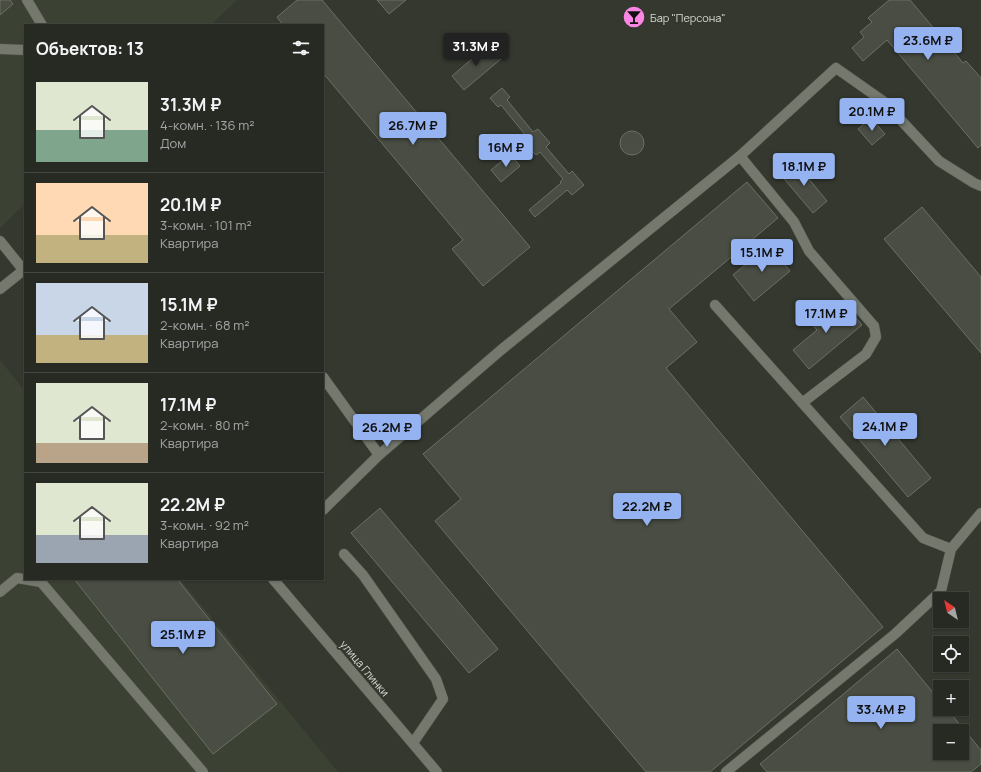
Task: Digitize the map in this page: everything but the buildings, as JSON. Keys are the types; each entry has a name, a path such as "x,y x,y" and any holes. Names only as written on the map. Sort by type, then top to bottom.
{"street":[{"path":"27,0 41,24"},
{"path":"0,49 24,50"},
{"path":"324,509 379,455 501,350 740,156 836,68 883,101 940,161 981,186"},
{"path":"740,156 794,222 809,251 874,326 876,337 866,354 802,402"},
{"path":"0,241 24,270 0,289"},
{"path":"715,305 923,538 950,549"},
{"path":"324,378 379,455"},
{"path":"726,772 895,634 941,591 950,549 981,513"},
{"path":"344,554 363,575 436,679 443,699 413,743"},
{"path":"0,592 17,578 24,579"},
{"path":"29,580 41,582 203,772"},
{"name":"улица Глинки","path":"274,580 438,772"}],"shaded area":[{"path":"0,0 237,0 212,24 24,24 24,205 0,228"},
{"path":"0,360 24,390 24,580 181,580 338,772 0,772"}],"place":[{"name":"Бар \"Персона\"","path":"634,17"}]}
